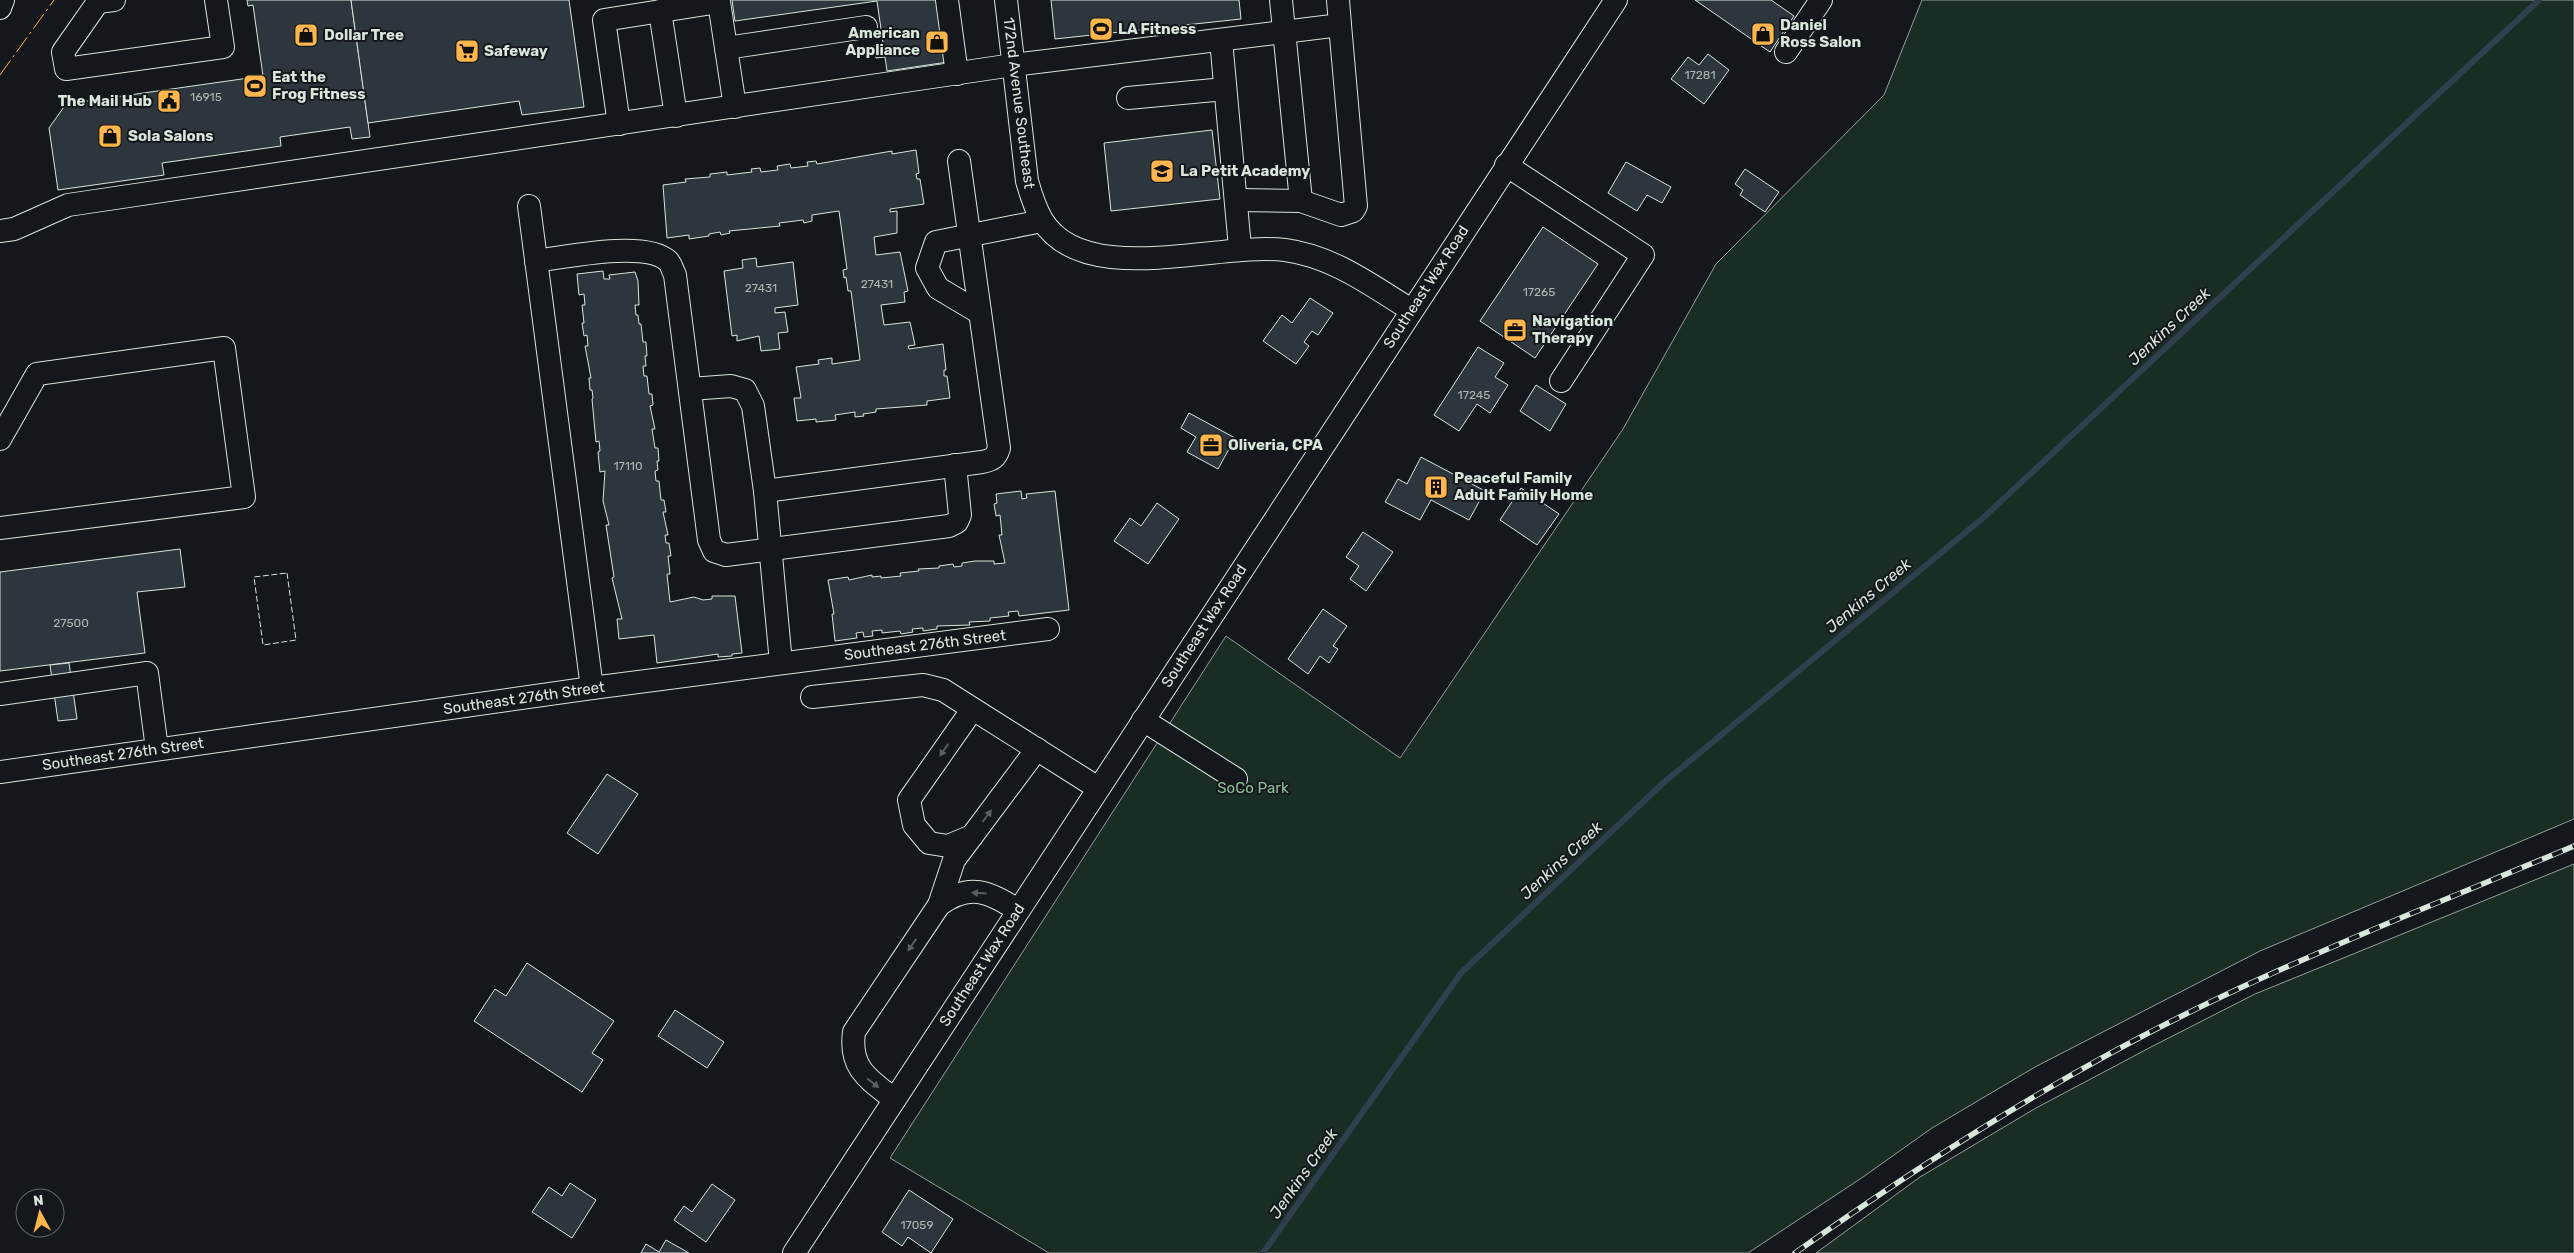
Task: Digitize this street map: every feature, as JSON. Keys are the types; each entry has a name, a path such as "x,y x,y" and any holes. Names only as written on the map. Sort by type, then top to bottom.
{"street":[{"path":"0,8 3,0"},
{"path":"114,0 98,2 93,9 64,52 66,69 223,47 216,0"},
{"path":"948,0 957,74"},
{"name":"172nd Avenue Southeast","path":"1006,0 1027,181 1033,202 1047,226"},
{"path":"1281,0 1301,200"},
{"path":"1236,200 1301,200 1341,215 1353,211 1356,206 1338,0"},
{"name":"Southeast Wax Road","path":"794,1253 1616,0"},
{"path":"1786,52 1821,0"},
{"path":"619,124 604,20 719,2 735,107"},
{"path":"660,11 676,116"},
{"path":"0,231 14,229 68,206 1013,65 1340,25"},
{"path":"726,48 866,27"},
{"path":"1221,40 1240,248"},
{"path":"1128,98 1226,89"},
{"path":"765,491 992,460 997,456 999,448 959,161"},
{"path":"1506,166 1643,255 1561,381"},
{"path":"529,206 592,688"},
{"path":"980,313 938,288 927,268 936,242 969,234 1047,226 1091,255 1116,259 1240,248 1285,250 1317,256 1411,310"},
{"path":"536,261 637,250 655,254 668,262 675,275 709,540 714,551 726,555 949,526 957,522 960,515 955,465"},
{"path":"0,439 37,374 224,348 244,497 0,528"},
{"path":"690,389 731,386 745,390 753,406 765,491 781,664"},
{"name":"Southeast 276th Street","path":"0,772 592,688 1048,629"},
{"path":"0,694 147,674 157,749"},
{"path":"812,697 923,685 943,690 1098,788"},
{"path":"972,710 909,800 914,825 929,843 948,846 972,836"},
{"path":"1142,720 1236,779"},
{"path":"894,1099 864,1076 857,1063 852,1044 854,1032 939,905 954,860 1037,749"},
{"path":"939,905 954,894 972,892 990,894 1018,910"}],"green space":[{"name":"SoCo Park","path":"1922,0 2574,0 2574,819 2260,951 2035,1067 1932,1128 1863,1177 1748,1253 1049,1253 890,1158 1226,636 1400,758 1623,429 1716,264 1884,95"},
{"path":"2574,864 2574,1253 1816,1253 1920,1177 2036,1108 2151,1047 2255,994"}],"building":[{"path":"247,0 351,0 370,137 352,139 350,127 280,137 281,146 162,163 164,175 58,190 49,128 66,104 263,76 253,5 248,6"},
{"name":"Safeway","path":"351,0 569,0 584,107 522,115 519,101 368,123"},
{"path":"732,0 939,0 948,62 887,71 885,57 876,58 874,45 883,43 877,1 735,21"},
{"name":"LA Fitness","path":"1051,0 1239,0 1241,19 1055,39"},
{"name":"Daniel Ross Salon","path":"1695,0 1771,0 1794,16 1770,52"},
{"path":"1708,54 1729,70 1704,104 1671,79 1688,57 1699,65"},
{"name":"La Petit Academy","path":"1212,130 1220,199 1111,211 1104,143"},
{"path":"916,150 919,173 916,174 917,179 920,179 924,204 890,209 890,212 897,211 897,233 874,237 876,255 900,252 908,291 904,292 905,302 881,305 884,325 910,322 915,345 908,346 909,349 943,344 946,370 944,370 944,376 947,376 950,398 927,401 927,405 876,409 876,412 863,414 864,416 855,417 855,412 835,415 836,420 816,422 816,419 797,421 794,398 801,398 796,367 819,364 818,360 832,358 832,364 860,360 851,291 848,291 846,277 844,278 843,270 847,269 839,211 812,215 812,221 804,223 803,220 779,223 780,226 729,231 730,233 721,235 720,232 689,239 689,235 667,238 663,185 686,182 685,179 710,177 710,174 727,172 727,175 752,172 751,169 760,168 761,172 778,170 777,166 790,164 791,168 808,166 807,162 816,161 817,164 892,151 892,154"},
{"path":"1626,162 1671,187 1662,203 1647,195 1637,211 1608,193"},
{"path":"1745,169 1779,192 1765,212 1740,195 1743,190 1735,184"},
{"path":"1543,227 1598,264 1535,358 1480,321"},
{"path":"756,258 757,267 793,262 798,305 775,308 775,313 785,312 788,332 778,333 780,349 761,351 759,336 737,341 737,335 732,336 724,271 743,268 742,260"},
{"path":"603,271 604,279 610,279 609,275 635,272 638,281 639,305 635,305 636,315 638,315 639,324 641,324 643,342 646,342 646,366 643,366 644,376 647,376 649,394 652,394 653,405 650,406 655,429 652,429 655,448 658,448 659,461 657,461 658,470 655,471 656,481 659,481 661,500 664,500 666,512 663,512 668,535 665,535 666,543 669,543 671,556 668,556 670,574 667,574 670,602 694,597 703,600 712,599 712,596 735,596 742,653 718,657 718,654 657,663 654,635 619,639 617,619 622,619 612,578 614,577 606,525 609,525 603,501 605,471 600,472 599,441 596,442 593,398 589,378 591,378 585,346 588,346 587,335 584,336 582,323 584,323 582,305 585,305 584,294 579,295 577,274"},
{"path":"1310,298 1333,313 1318,335 1312,331 1304,342 1309,346 1296,364 1263,341 1282,315 1292,323"},
{"path":"1478,347 1504,363 1495,377 1508,385 1490,413 1477,404 1459,431 1434,415"},
{"path":"1536,385 1566,404 1550,431 1520,411"},
{"name":"Oliveria, CPA","path":"1189,413 1235,438 1218,469 1187,452 1196,437 1181,428"},
{"name":"Peaceful Family Adult Family Home","path":"1421,457 1485,491 1469,520 1431,500 1420,520 1385,502 1398,479 1407,484"},
{"path":"1521,488 1559,514 1537,545 1500,520"},
{"path":"1021,491 1022,499 1027,498 1026,494 1055,491 1069,610 1019,616 1018,611 1008,612 1009,616 990,618 990,621 969,622 970,625 937,626 937,629 923,631 923,628 912,629 913,632 901,634 900,631 882,633 882,630 872,631 873,636 864,637 863,632 856,633 857,638 835,641 832,614 834,614 828,580 848,577 849,580 872,575 872,577 881,576 881,578 901,576 900,573 919,571 918,569 939,568 939,566 953,564 954,567 962,566 962,563 975,561 994,561 994,564 1005,563 999,535 1002,535 1000,515 996,516 994,504 997,503 996,494"},
{"path":"1157,503 1179,519 1148,564 1114,541 1130,518 1141,526"},
{"path":"1363,532 1393,552 1366,591 1350,579 1359,566 1346,557"},
{"path":"180,549 185,587 137,592 145,653 0,671 0,572"},
{"path":"1323,609 1347,626 1333,646 1338,649 1329,663 1320,656 1308,674 1288,659"},
{"path":"69,663 77,719 58,721 50,665"},
{"path":"607,774 638,794 598,854 567,833"},
{"path":"527,963 614,1021 592,1053 603,1060 582,1092 474,1021 495,989 506,996"},
{"path":"675,1010 724,1042 707,1068 658,1036"},
{"path":"570,1183 596,1200 572,1238 532,1212 549,1187 562,1196"},
{"path":"712,1184 735,1200 706,1242 674,1220 684,1206 692,1212"},
{"path":"909,1190 953,1219 931,1253 908,1237 902,1246 882,1232"},
{"path":"666,1240 689,1253 641,1253 646,1244 659,1252"}],"waterway":[{"name":"Jenkins Creek","path":"1263,1253 1461,973 1662,784 1983,518 2539,0"}],"railway":[{"path":"1795,1253 1898,1182 2003,1115 2167,1023 2310,957 2574,846"}],"fence":[{"path":"287,573 296,640 263,645 254,577 287,573"}],"power":[{"path":"0,75 54,0"}],"place":[{"name":"LA Fitness","path":"1101,29"},
{"name":"Daniel Ross Salon","path":"1763,34"},
{"name":"Dollar Tree","path":"306,35"},
{"name":"American Appliance","path":"937,42"},
{"name":"Safeway","path":"467,51"},
{"name":"Eat the Frog Fitness","path":"255,86"},
{"name":"The Mail Hub","path":"169,101"},
{"name":"Sola Salons","path":"110,136"},
{"name":"La Petit Academy","path":"1162,171"},
{"name":"Navigation Therapy","path":"1515,330"},
{"name":"Oliveria, CPA","path":"1211,445"},
{"name":"Peaceful Family Adult Family Home","path":"1436,487"}]}
